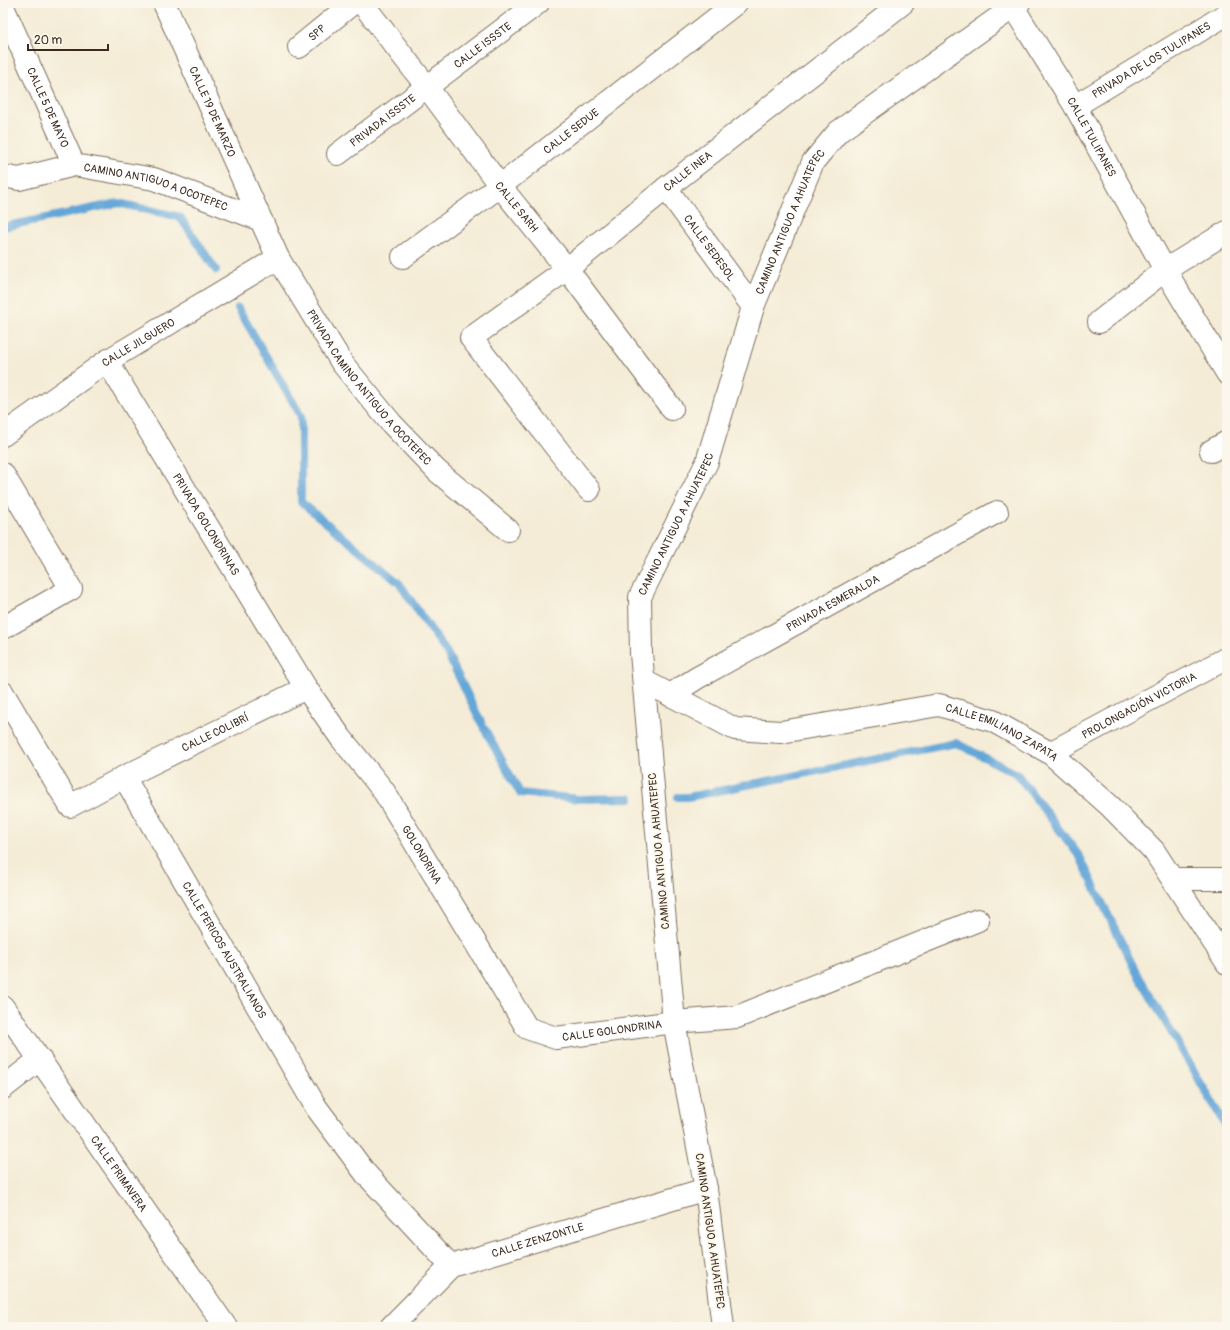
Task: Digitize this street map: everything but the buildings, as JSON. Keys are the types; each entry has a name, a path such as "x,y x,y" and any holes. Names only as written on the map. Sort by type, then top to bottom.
{"street":[{"name":"CALLE 19 DE MARZO","path":"164,3 261,220"},
{"name":"SPP","path":"299,47 353,3"},
{"name":"CALLE SARH","path":"362,3 427,87 500,186 567,268 672,409"},
{"name":"CALLE ISSSTE","path":"427,87 538,3"},
{"name":"CALLE SEDUE","path":"403,257 500,186 736,3"},
{"name":"CALLE INEA","path":"589,490 472,338 567,268 666,188 903,3"},
{"name":"CALLE TULIPANES","path":"1016,5 1076,106 1165,270 1227,373"},
{"name":"CAMINO ANTIGUO A AHUATEPEC","path":"723,1327 706,1189 674,1022 641,653 640,597 707,462 753,307 813,162 838,132 1016,5"},
{"name":"CALLE 5 DE MAYO","path":"3,7 74,164"},
{"name":"PRIVADA DE LOS TULIPANES","path":"1076,106 1227,14"},
{"name":"PRIVADA ISSSTE","path":"338,154 427,87"},
{"name":"CAMINO ANTIGUO A OCOTEPEC","path":"3,176 19,178 74,164 154,179 261,220"},
{"name":"CALLE SEDESOL","path":"666,188 753,307"},
{"name":"PRIVADA CAMINO ANTIGUO A OCOTEPEC","path":"261,220 278,258 342,363 391,423 437,472 508,530"},
{"path":"1099,322 1165,270 1227,232"},
{"name":"CALLE JILGUERO","path":"3,435 107,361 278,258"},
{"name":"PRIVADA GOLONDRINAS","path":"107,361 306,688"},
{"path":"3,474 71,589 3,628"},
{"name":"PRIVADA ESMERALDA","path":"670,695 697,678 997,512"},
{"name":"PROLONGACIÓN VICTORIA","path":"1050,753 1227,658"},
{"name":"CALLE EMILIANO ZAPATA","path":"644,681 735,729 781,732 939,705 993,722 1050,753 1110,806 1154,851 1227,963"},
{"name":"CALLE COLIBRÍ","path":"124,777 306,688"},
{"name":"GOLONDRINA","path":"306,688 341,738 382,790 527,1028"},
{"path":"3,693 70,806 124,777"},
{"name":"CALLE PERICOS AUSTRALIANOS","path":"124,777 316,1107 366,1174 451,1266"},
{"path":"1173,879 1227,879"},
{"name":"CALLE GOLONDRINA","path":"527,1028 556,1038 674,1022 737,1017 978,920"},
{"name":"CALLE PRIMAVERA","path":"3,1007 226,1327"},
{"path":"3,1088 40,1059"},
{"name":"CALLE ZENZONTLE","path":"391,1327 451,1266 706,1189"}],"waterway":[{"path":"3,227 118,203 180,217 216,270"},
{"path":"238,308 301,416 301,502 399,583 447,653 483,726 520,793 578,799 630,798"},
{"path":"678,797 688,797 956,743 1017,774 1080,857 1134,968 1227,1128"}]}
